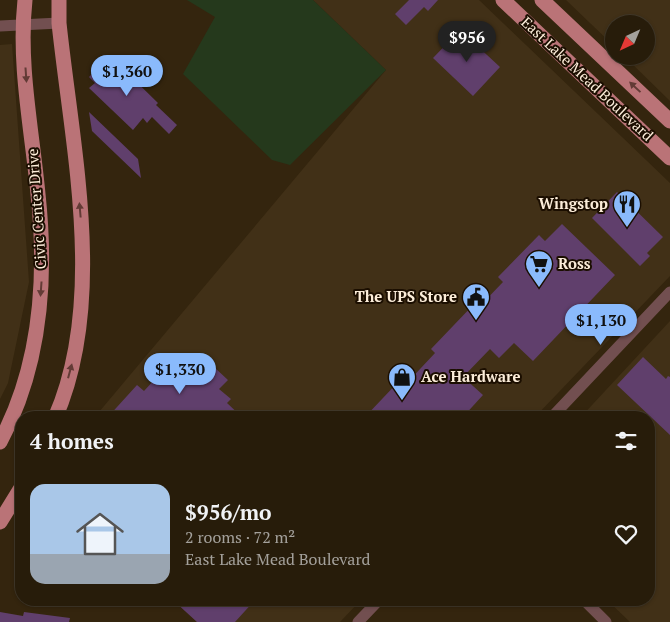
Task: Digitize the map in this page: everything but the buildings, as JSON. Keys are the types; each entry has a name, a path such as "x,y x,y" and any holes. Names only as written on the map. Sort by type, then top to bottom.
{"main road":[{"name":"Civic Center Drive","path":"0,442 26,377 36,338 43,256 28,110 22,27 25,0"},
{"path":"58,411 74,357 81,298 83,244 59,23 60,0"},
{"name":"East Lake Mead Boulevard","path":"503,0 670,158"},
{"name":"East Lake Mead Boulevard","path":"542,0 670,121"},
{"path":"0,522 15,498"}],"street":[{"path":"0,26 22,27 59,23"},
{"path":"558,411 670,292"},
{"path":"358,622 373,606"},
{"path":"590,606 606,622"}],"shaded area":[{"path":"313,0 479,0 670,183 670,276 541,411 100,411 386,70"},
{"path":"566,0 670,0 670,101 633,65 655,65 655,15 605,15 605,37"},
{"path":"12,44 29,282 8,383 0,399 0,45"},
{"path":"670,321 670,622 630,622 613,606 655,606 655,411 586,411"},
{"path":"180,606 355,606 340,622 197,622"}],"green space":[{"path":"187,0 313,0 386,70 290,165 272,160 183,74 215,17"}],"place":[{"name":"Wingstop","path":"627,228"},
{"name":"Ross","path":"539,288"},
{"name":"The UPS Store","path":"476,321"},
{"name":"Ace Hardware","path":"402,401"}]}
